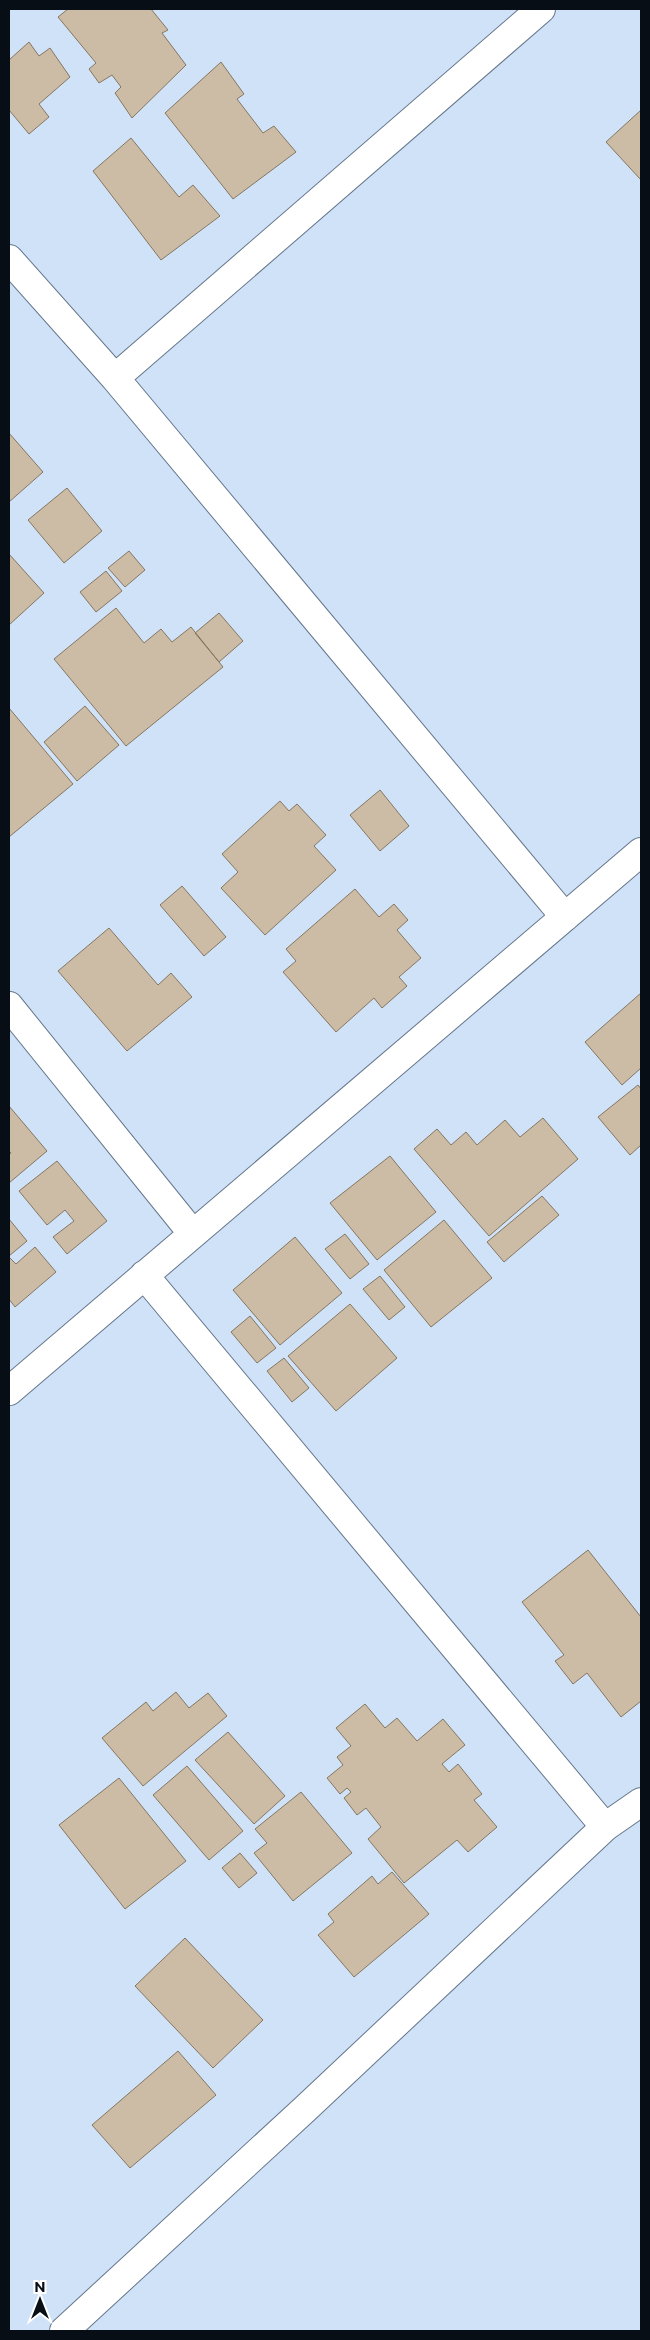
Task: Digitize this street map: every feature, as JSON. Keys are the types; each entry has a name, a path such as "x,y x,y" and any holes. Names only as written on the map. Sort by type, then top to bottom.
{"street":[{"path":"115,378 541,9"},
{"path":"9,259 115,378 565,916"},
{"path":"9,1390 641,852"},
{"path":"9,1006 193,1234"},
{"path":"144,1275 605,1827"},
{"path":"64,2331 312,2103 605,1827 641,1802"}],"building":[{"path":"68,9 151,9 168,30 162,33 186,65 132,118 115,93 121,87 112,75 99,83 89,69 96,63 58,17"},
{"path":"29,42 39,56 50,48 70,77 39,104 49,117 29,134 9,110 9,60"},
{"path":"221,62 244,94 237,99 263,133 274,126 296,152 233,199 165,113"},
{"path":"641,110 641,180 606,142"},
{"path":"131,138 179,197 193,185 220,216 161,260 93,171"},
{"path":"9,433 43,472 9,502"},
{"path":"67,488 102,531 64,563 28,520"},
{"path":"129,551 145,570 125,587 108,568"},
{"path":"9,554 44,593 9,625"},
{"path":"106,571 122,591 96,612 80,592"},
{"path":"116,608 144,643 161,629 172,642 191,627 223,667 126,746 54,659"},
{"path":"219,613 243,641 219,662 195,633"},
{"path":"85,706 119,745 77,781 44,742"},
{"path":"9,708 73,784 9,837"},
{"path":"380,790 409,826 380,851 350,815"},
{"path":"280,801 289,811 297,804 326,835 314,846 336,870 265,935 221,888 238,872 222,854"},
{"path":"182,886 226,937 204,956 160,905"},
{"path":"355,889 379,917 394,904 408,920 397,930 421,958 399,977 407,986 382,1008 374,998 336,1032 283,972 296,961 286,949"},
{"path":"109,928 158,985 171,973 192,997 127,1051 58,971"},
{"path":"641,993 641,1068 622,1085 585,1042"},
{"path":"638,1085 641,1089 641,1145 630,1155 598,1117"},
{"path":"9,1106 47,1151 9,1183 9,1154 11,1153 9,1151"},
{"path":"543,1118 578,1159 489,1236 414,1149 437,1129 451,1145 466,1132 477,1145 505,1120 520,1137"},
{"path":"390,1156 436,1212 377,1260 330,1203"},
{"path":"57,1161 107,1221 67,1254 53,1237 74,1221 65,1210 47,1225 19,1191"},
{"path":"542,1196 559,1215 504,1262 487,1242"},
{"path":"9,1219 27,1241 9,1256"},
{"path":"444,1220 492,1278 431,1327 384,1270"},
{"path":"345,1234 369,1264 350,1279 325,1249"},
{"path":"295,1237 342,1293 280,1345 233,1290"},
{"path":"35,1247 56,1272 15,1307 9,1299 9,1257 16,1264"},
{"path":"380,1276 405,1307 389,1320 363,1289"},
{"path":"350,1304 397,1358 336,1411 288,1356"},
{"path":"250,1316 276,1348 257,1363 231,1332"},
{"path":"284,1358 309,1388 292,1402 267,1371"},
{"path":"588,1550 641,1617 641,1701 621,1717 587,1673 573,1684 555,1661 564,1655 522,1602"},
{"path":"176,1692 189,1708 208,1693 227,1716 143,1786 102,1738 146,1702 153,1711"},
{"path":"365,1704 385,1728 397,1718 417,1741 443,1719 465,1745 442,1764 449,1772 458,1764 482,1794 474,1800 497,1827 468,1852 457,1840 404,1883 368,1839 381,1827 366,1808 357,1815 344,1798 351,1792 347,1788 340,1794 327,1778 343,1765 337,1757 351,1746 336,1728"},
{"path":"228,1732 285,1796 254,1824 195,1760"},
{"path":"187,1766 243,1831 209,1860 153,1795"},
{"path":"119,1778 186,1861 125,1909 59,1825"},
{"path":"301,1792 352,1853 293,1901 254,1853 267,1843 255,1829"},
{"path":"240,1853 257,1873 239,1888 222,1868"},
{"path":"392,1872 429,1914 354,1977 318,1935 334,1922 328,1914 372,1876 378,1884"},
{"path":"185,1938 263,2020 213,2068 135,1986"},
{"path":"178,2051 216,2095 130,2168 92,2125"}]}
